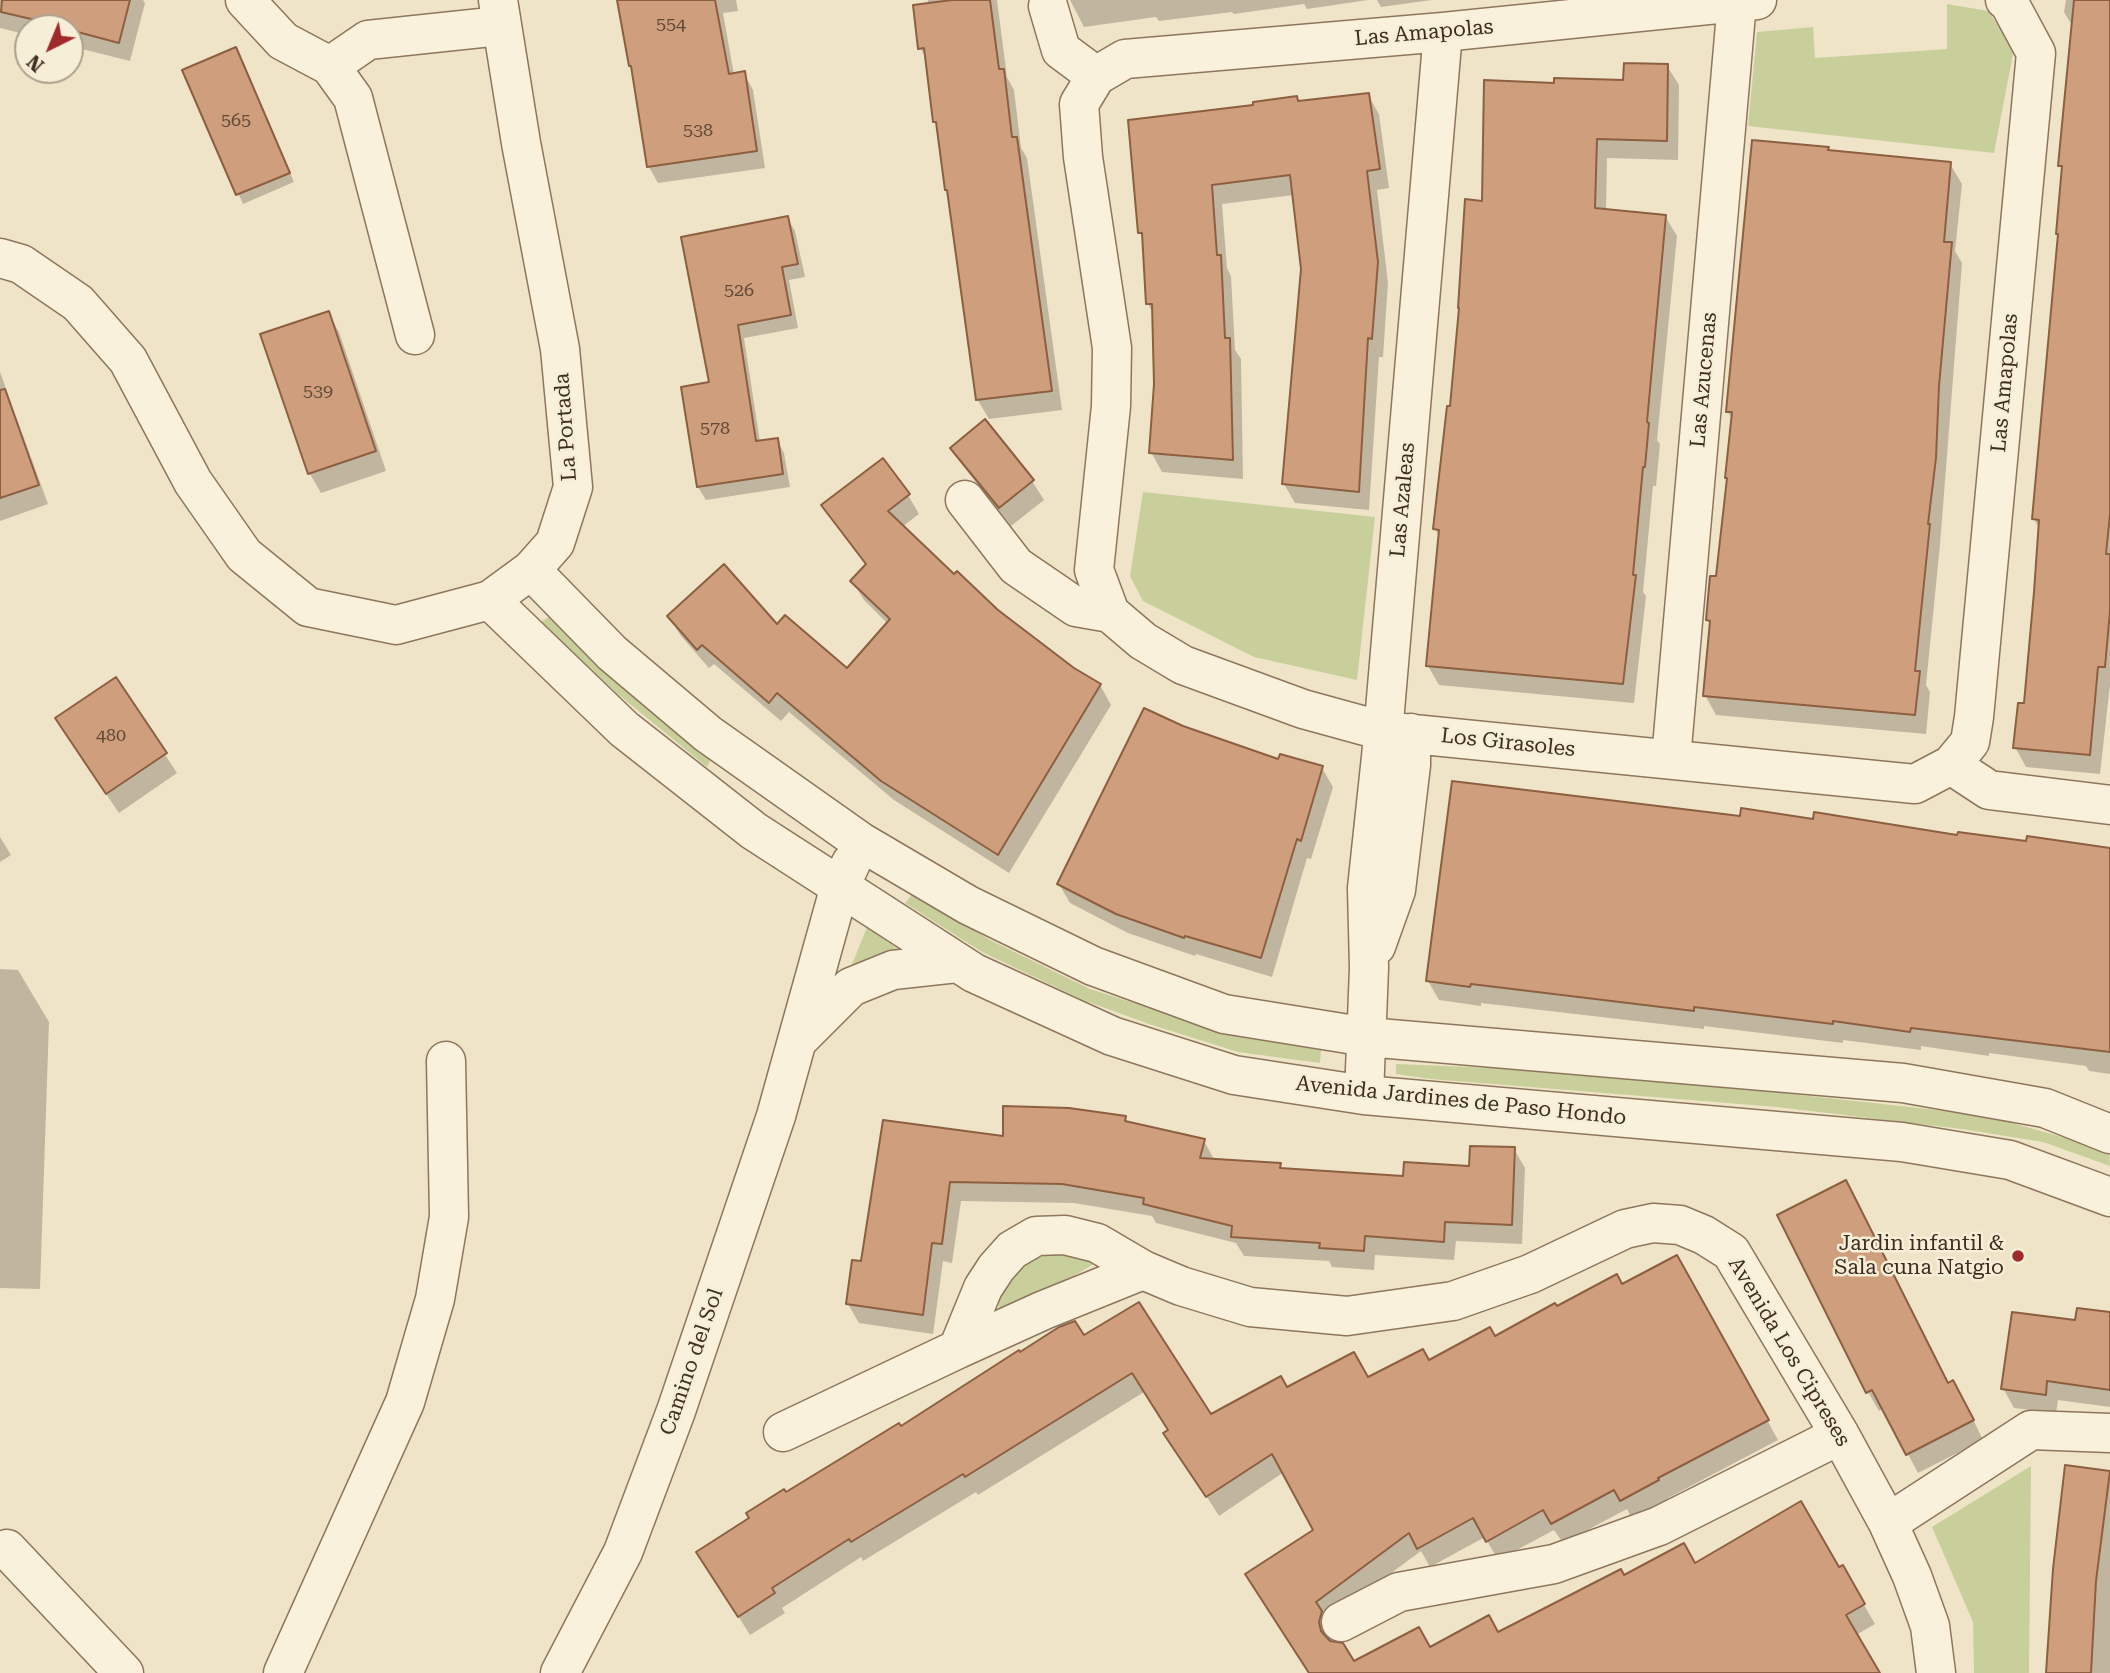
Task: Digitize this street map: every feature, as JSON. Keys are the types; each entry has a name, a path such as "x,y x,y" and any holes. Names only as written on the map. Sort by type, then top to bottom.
{"street":[{"path":"245,0 283,41 330,66 353,98 415,335"},
{"name":"Las Amapolas","path":"1951,765 1970,742 1974,717 2036,52 2008,0"},
{"name":"Las Amapolas","path":"1096,76 1125,59 1443,32 1747,1"},
{"name":"Las Azucenas","path":"1671,759 1747,1"},
{"path":"1048,6 1061,50 1096,76 1079,104 1083,157 1112,348 1111,407 1094,570 1110,613"},
{"name":"La Portada","path":"0,258 21,264 78,303 128,360 193,482 244,555 308,607 396,625 490,600 531,570 555,543 573,487 560,349 499,13 368,40 330,66"},
{"name":"Las Azaleas","path":"1364,1095 1368,968 1367,888 1397,732 1443,32"},
{"name":"Los Girasoles","path":"965,500 1016,566 1076,607 1110,613 1143,641 1183,665 1303,709 1397,732 1915,784 1951,765"},
{"path":"531,570 612,653 708,734 861,842 968,905 1093,966 1224,1014 1367,1037 1903,1083 2045,1108 2110,1134"},
{"name":"Avenida Jardines de Paso Hondo","path":"490,600 624,729 754,831 957,963 1112,1036 1234,1075 1364,1095 1902,1142 2010,1160 2110,1197"},
{"path":"1951,765 1989,790 2110,805"},
{"name":"Camino del Sol","path":"560,1673 623,1552 689,1373 776,1116 840,886 861,842"},
{"name":"Camino del Sol","path":"798,1041 851,987 893,970 957,963"},
{"path":"282,1673 405,1402 436,1299 449,1217 446,1061"},
{"name":"Avenida Los Cipreses","path":"958,1349 983,1288 996,1268 1012,1250 1036,1236 1065,1235 1097,1243 1143,1270 1181,1286 1250,1307 1347,1316 1453,1301 1530,1274 1625,1229 1653,1223 1680,1225 1704,1235 1731,1252 1840,1435 1888,1523 1912,1576 1930,1626 1936,1673"},
{"path":"783,1432 1044,1310 1143,1270"},
{"path":"1888,1523 2031,1430 2110,1433"},
{"path":"1341,1622 1399,1592 1554,1564 1659,1526 1840,1435"},
{"path":"7,1549 124,1673"}],"green space":[{"path":"1947,4 1988,11 2014,49 1994,153 1748,126 1757,32 1813,27 1815,58 1947,49"},
{"path":"1143,492 1375,517 1357,680 1254,657 1143,601 1130,576"},
{"path":"555,613 713,755 707,767 619,695 541,622"},
{"path":"914,892 990,940 1090,989 1241,1037 1321,1050 1320,1063 1238,1052 1083,1000 982,952 905,903"},
{"path":"867,927 906,955 849,972"},
{"path":"1396,1064 1591,1072 1983,1115 2109,1150 2110,1166 2043,1142 1962,1129 1777,1107 1431,1079 1396,1074"},
{"path":"1054,1245 1106,1257 1015,1310 1000,1310 996,1297 1024,1258"},
{"path":"2031,1466 2029,1673 1974,1673 1973,1622 1932,1527"}],"building":[{"path":"2,0 130,0 119,43 84,34 84,14 14,15 1,12"},
{"path":"617,0 715,0 729,74 745,71 757,151 647,167 631,66"},
{"path":"952,0 990,0 999,69 1004,69 1012,137 1017,137 1052,391 976,400 947,190 936,122 933,122 924,48 918,49 913,5"},
{"path":"2074,0 2110,0 2110,514 2106,554 2110,554 2110,611 2105,667 2098,667 2090,755 2013,748 2018,703 2024,703 2034,592 2039,520 2032,519 2058,234 2062,166 2058,166"},
{"path":"236,47 290,173 236,195 182,70"},
{"path":"1624,63 1668,64 1667,141 1597,139 1595,208 1666,215 1633,575 1636,575 1623,684 1426,666 1439,530 1433,529 1447,406 1450,406 1465,199 1482,201 1484,80 1554,83 1554,78 1623,80"},
{"path":"1369,93 1380,169 1367,171 1378,262 1372,339 1368,338 1359,492 1282,484 1301,269 1290,175 1212,185 1217,255 1221,255 1225,338 1230,338 1233,460 1149,453 1154,384 1152,304 1146,304 1142,233 1138,233 1128,120 1253,105 1253,102 1297,96 1298,101"},
{"path":"1752,140 1951,162 1944,242 1952,242 1939,386 1936,458 1915,671 1920,671 1915,715 1703,696 1710,621 1706,620 1710,576 1716,576 1727,478 1732,412 1726,412"},
{"path":"788,216 798,264 782,267 791,315 738,325 756,441 778,438 783,474 697,487 681,387 709,382 681,237"},
{"path":"329,311 376,451 308,474 260,334"},
{"path":"5,389 39,485 0,498 0,390"},
{"path":"985,419 1034,480 999,508 950,448"},
{"path":"883,458 910,494 888,511 954,574 957,571 998,610 1074,668 1101,684 998,855 881,781 777,693 769,703 702,645 697,650 667,616 724,564 777,624 785,615 847,668 890,619 850,581 866,564 821,505"},
{"path":"116,677 167,753 106,794 55,718"},
{"path":"1144,708 1183,726 1278,759 1280,754 1323,766 1301,841 1297,839 1261,958 1185,936 1184,938 1116,914 1057,884"},
{"path":"1452,781 1740,816 1741,808 1813,819 1814,812 1957,835 1958,832 2026,841 2027,836 2110,848 2110,1052 1911,1028 1910,1032 1833,1021 1833,1024 1694,1007 1694,1011 1426,981"},
{"path":"1003,1106 1069,1108 1126,1116 1125,1121 1205,1139 1200,1158 1281,1163 1280,1168 1403,1176 1404,1162 1469,1166 1470,1146 1515,1147 1512,1225 1445,1222 1444,1242 1365,1236 1364,1251 1319,1248 1320,1243 1231,1237 1232,1226 1143,1204 1144,1198 1062,1184 950,1182 942,1244 932,1243 923,1315 846,1304 852,1260 861,1261 883,1120 1003,1136"},
{"path":"1846,1180 1948,1383 1953,1380 1974,1420 1906,1455 1872,1390 1866,1393 1777,1215"},
{"path":"1677,1255 1769,1420 1620,1501 1614,1490 1551,1524 1543,1510 1486,1542 1473,1518 1417,1549 1409,1533 1316,1602 1322,1611 1319,1622 1321,1631 1330,1641 1343,1643 1354,1661 1419,1627 1430,1647 1489,1615 1498,1632 1621,1569 1624,1575 1684,1543 1695,1563 1801,1501 1839,1567 1843,1565 1865,1604 1846,1615 1880,1673 1309,1673 1245,1574 1313,1530 1272,1454 1206,1497 1163,1433 1168,1430 1132,1373 965,1477 963,1474 851,1542 849,1539 772,1588 775,1593 738,1617 696,1552 749,1518 746,1513 784,1489 786,1492 899,1423 901,1426 1019,1350 1020,1352 1059,1327 1075,1321 1084,1335 1139,1302 1211,1414 1281,1376 1287,1387 1354,1352 1368,1377 1423,1349 1429,1360 1490,1327 1495,1336 1555,1303 1557,1306 1617,1274 1622,1284"},
{"path":"2077,1308 2110,1312 2110,1390 2047,1381 2046,1395 2001,1389 2012,1312 2075,1320"},
{"path":"2065,1465 2110,1471 2096,1581 2091,1673 2046,1673 2053,1569"}],"place":[{"name":"Jardin infantil & Sala cuna Natgio","path":"2018,1256"}]}
